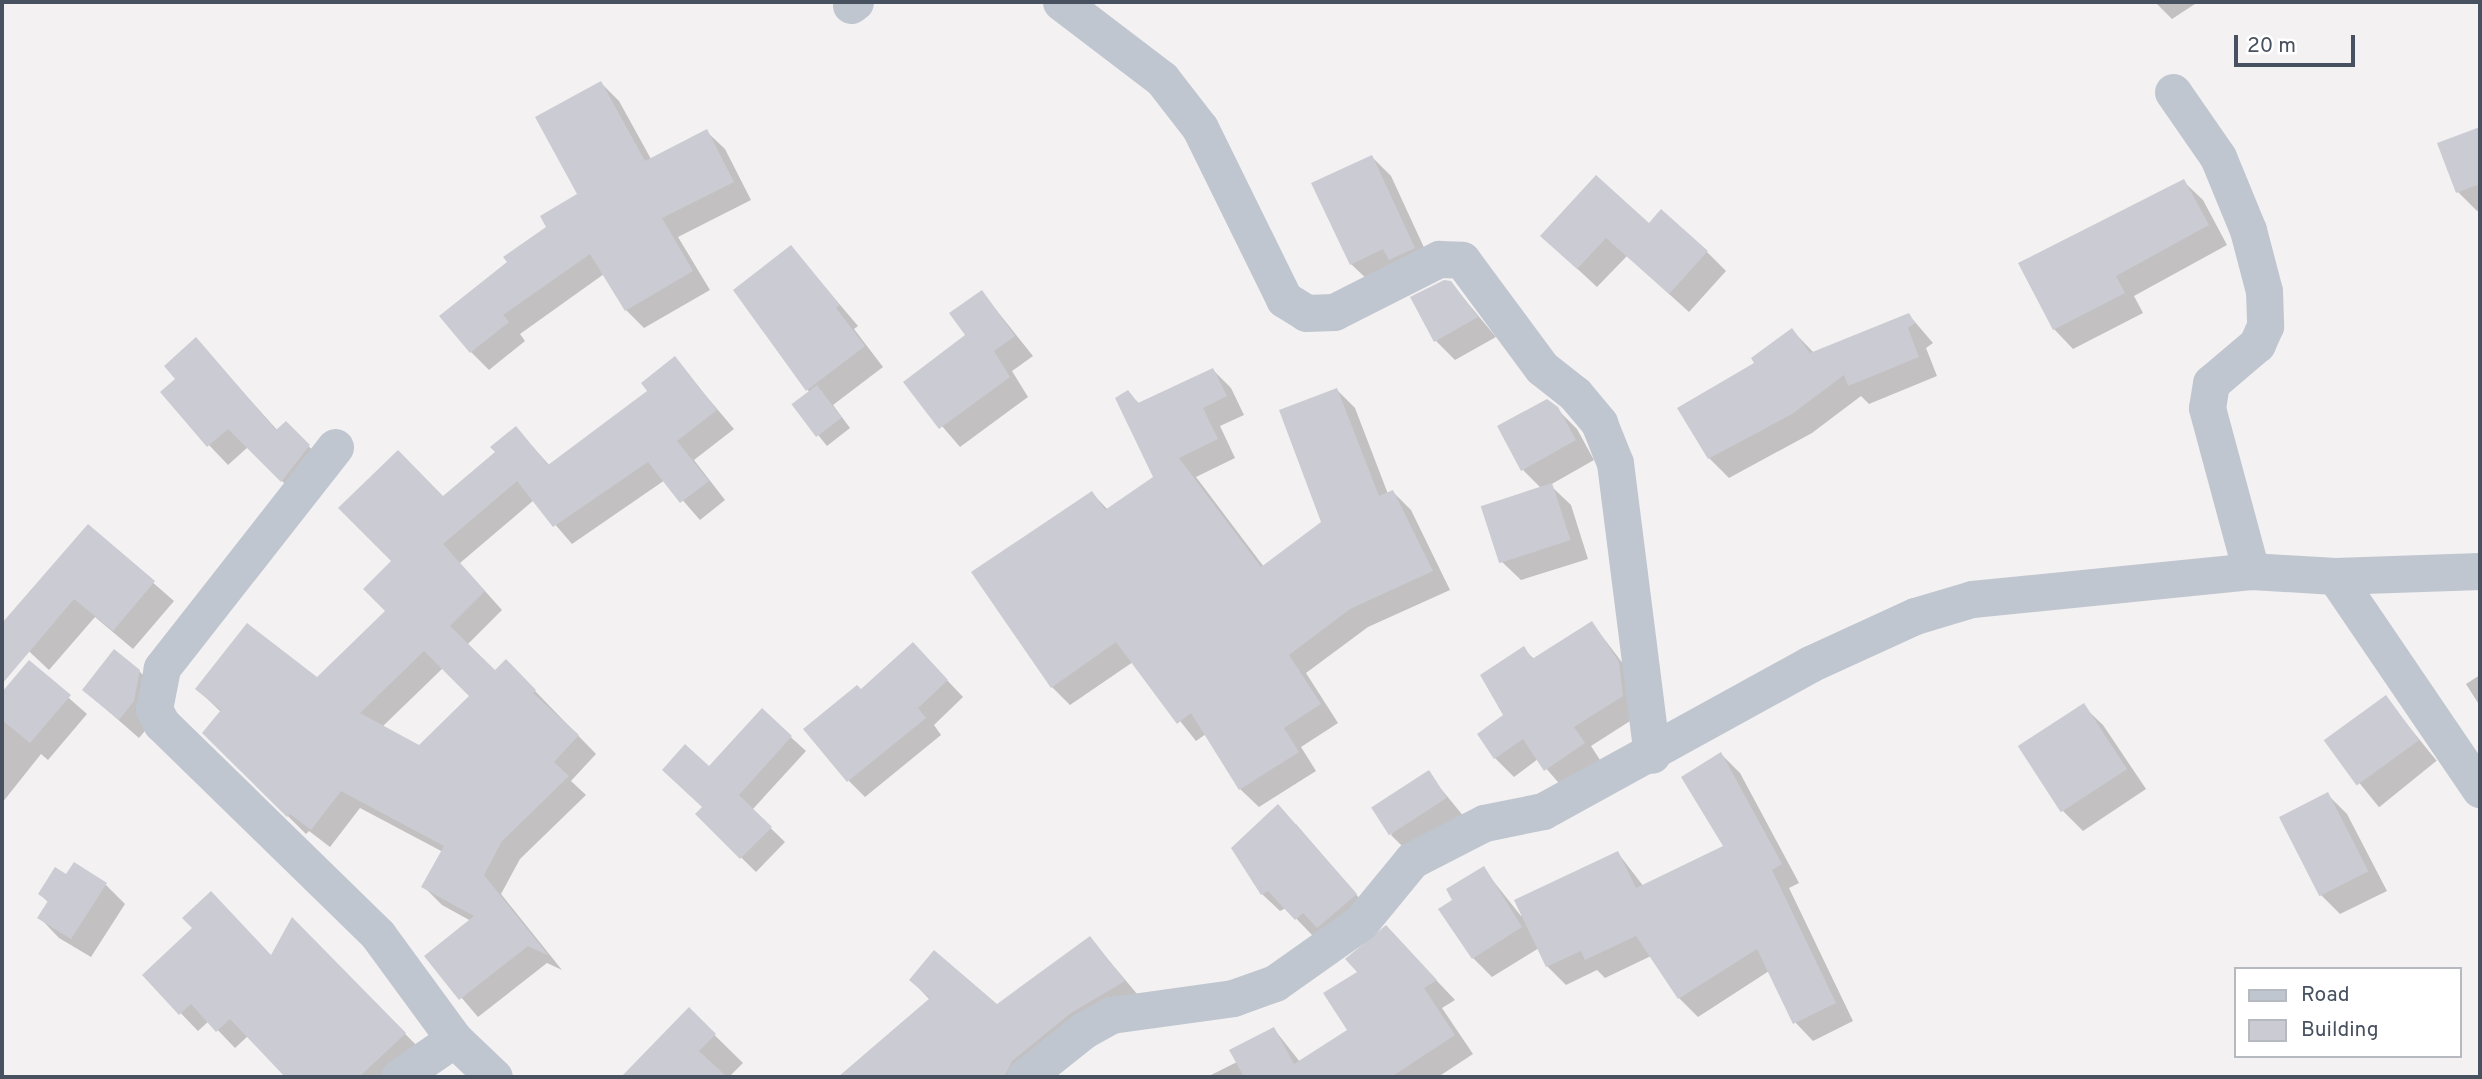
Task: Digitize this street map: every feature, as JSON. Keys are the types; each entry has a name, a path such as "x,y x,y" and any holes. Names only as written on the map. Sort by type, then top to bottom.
{"street":[{"path":"1061,2 1162,79 1200,128 1284,299 1306,313 1334,313 1439,259 1462,260 1542,368 1575,394 1599,423 1615,463 1652,755"},
{"path":"2173,92 2218,157 2248,230 2264,291 2265,326 2257,344 2211,383 2207,408 2250,571"},
{"path":"335,447 163,668 154,709 169,732 378,935 454,1039 494,1077"},
{"path":"1025,1077 1084,1030 1111,1015 1233,998 1275,983 1361,922 1412,860 1484,823 1543,811 1652,755 1810,664 1927,612 1972,599 2250,571 2334,576 2480,570"},
{"path":"2334,576 2480,789"},
{"path":"400,1077 454,1039"}],"building":[{"path":"601,81 645,161 707,129 734,182 662,218 693,271 625,311 590,254 503,315 509,322 470,353 439,316 507,262 503,257 546,227 540,216 577,194 535,117"},
{"path":"2480,127 2480,184 2456,193 2437,143"},
{"path":"1372,155 1415,248 1389,260 1383,249 1350,265 1311,183"},
{"path":"1596,175 1649,223 1661,209 1708,251 1669,294 1606,238 1577,269 1540,236"},
{"path":"2184,179 2209,225 2116,276 2125,293 2053,330 2018,263"},
{"path":"791,245 840,305 836,308 865,346 806,391 733,290"},
{"path":"1444,280 1451,281 1478,317 1434,342 1410,297"},
{"path":"982,290 1015,336 994,351 1010,377 939,429 903,382 965,335 949,313"},
{"path":"1909,313 1915,323 1908,328 1919,357 1848,386 1844,375 1792,414 1708,459 1677,408 1754,363 1751,358 1792,328 1810,353"},
{"path":"196,337 276,430 286,421 310,445 281,482 228,429 207,447 160,392 175,379 164,366"},
{"path":"675,356 717,410 677,441 709,481 680,503 648,462 553,527 517,481 443,544 485,591 450,626 495,670 506,659 536,690 533,693 579,735 554,762 569,776 502,841 484,875 549,956 528,946 459,1000 424,956 474,916 421,887 444,846 341,791 311,830 290,814 287,817 202,733 221,710 195,689 247,623 317,677 385,611 363,589 391,561 338,508 398,450 443,496 495,452 490,447 516,426 548,465 647,391 641,383","holes":["424,651 469,696 419,745 360,713"]},
{"path":"1213,368 1227,396 1203,408 1218,439 1179,458 1261,567 1321,522 1279,410 1337,388 1379,496 1393,490 1433,571 1350,609 1289,655 1321,704 1284,728 1299,752 1239,790 1191,713 1177,724 1116,642 1051,688 971,572 1092,491 1105,510 1153,477 1115,398 1128,390 1138,403"},
{"path":"817,385 842,418 816,437 791,404"},
{"path":"1547,399 1558,407 1576,440 1521,471 1497,426"},
{"path":"1552,483 1571,540 1499,563 1481,506"},
{"path":"88,524 155,581 113,631 74,599 2,684 2,623"},
{"path":"1592,621 1619,662 1623,696 1574,727 1585,743 1544,771 1523,739 1494,759 1477,734 1503,715 1480,675 1524,646 1532,659"},
{"path":"913,642 948,680 918,708 926,718 847,782 803,729 857,685 861,689"},
{"path":"114,649 140,670 134,701 119,720 82,690"},
{"path":"29,660 71,695 30,743 2,720 2,692"},
{"path":"2386,695 2419,740 2357,786 2324,740"},
{"path":"2084,703 2127,769 2061,812 2018,746"},
{"path":"762,708 792,736 739,795 772,827 740,859 695,814 702,807 662,770 685,744 709,766"},
{"path":"1721,752 1782,864 1772,870 1836,1003 1793,1024 1757,949 1678,999 1636,936 1585,960 1581,951 1546,967 1514,900 1618,851 1636,888 1723,846 1681,777"},
{"path":"1429,770 1447,798 1389,835 1371,808"},
{"path":"2328,792 2368,871 2319,896 2279,817"},
{"path":"1278,804 1357,894 1317,928 1303,913 1295,920 1268,891 1261,895 1231,848"},
{"path":"74,862 107,883 71,939 37,918 48,901 38,894 55,867 66,874"},
{"path":"1484,866 1522,927 1472,959 1438,909 1452,900 1446,889"},
{"path":"211,891 271,955 292,917 406,1033 359,1077 285,1077 230,1019 216,1032 191,1004 179,1015 142,975 192,928 182,918"},
{"path":"1386,925 1437,980 1424,988 1455,1035 1391,1077 1244,1077 1229,1050 1274,1027 1294,1064 1347,1030 1323,993 1357,972 1345,959"},
{"path":"1090,936 1125,981 1071,1013 1012,1061 1004,1077 838,1077 930,998 909,980 934,950 997,1004"},
{"path":"689,1007 716,1034 699,1051 727,1077 621,1077"}]}
